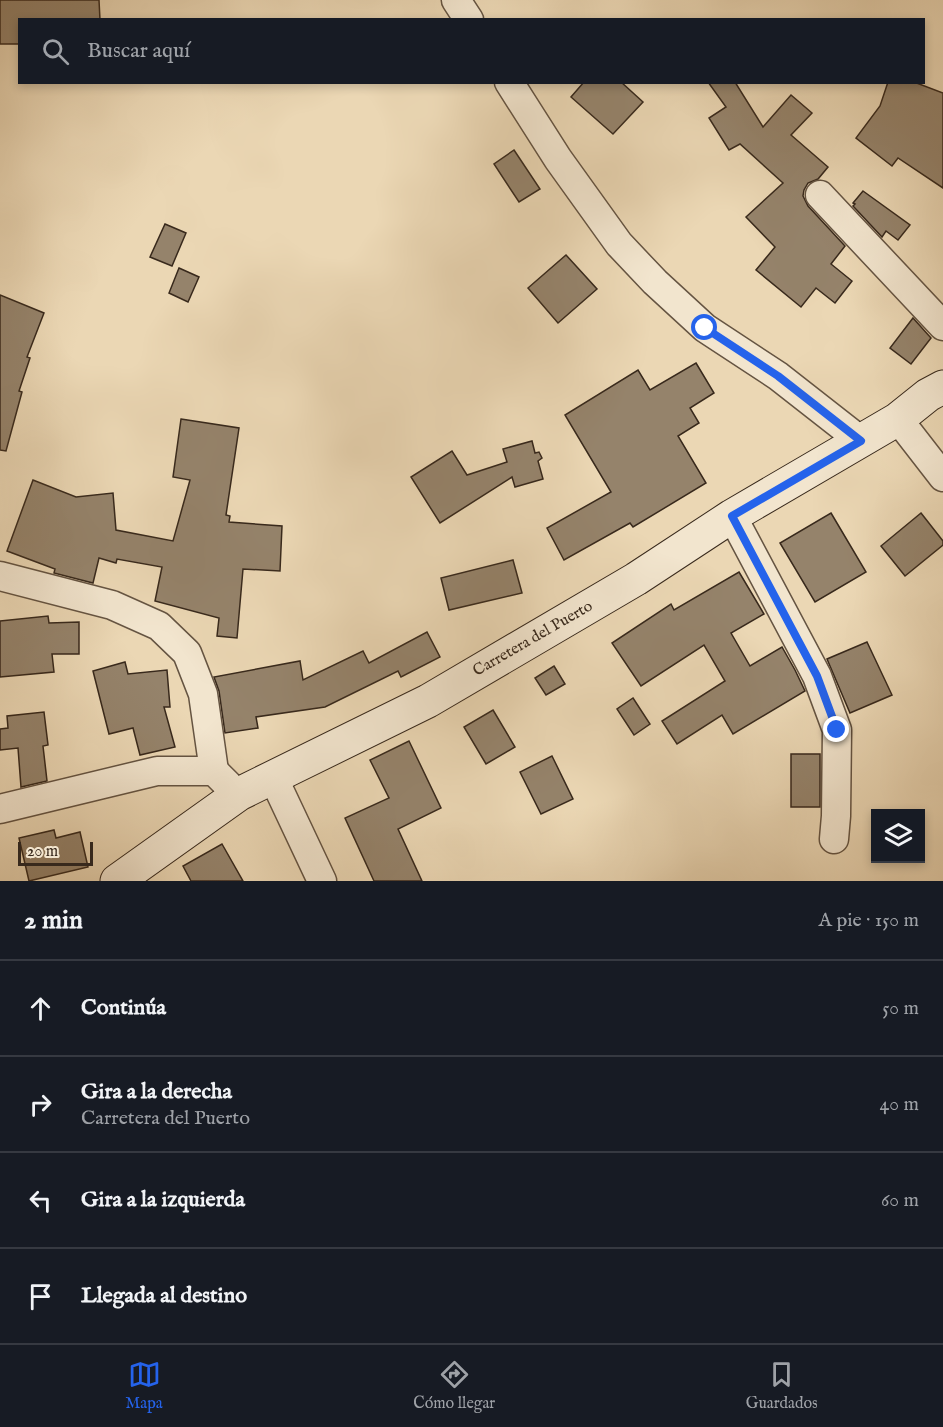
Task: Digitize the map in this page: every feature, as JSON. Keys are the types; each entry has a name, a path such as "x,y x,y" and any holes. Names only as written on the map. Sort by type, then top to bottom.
{"main road":[{"name":"Carretera del Puerto","path":"117,881 239,794 428,701 636,579 732,516 898,419 928,395 943,387"}],"street":[{"path":"456,0 468,18"},
{"path":"510,84 558,159 619,244 655,282 705,328 778,376 861,441"},
{"path":"820,195 943,326"},
{"path":"898,419 943,477"},
{"path":"732,516 817,676 837,730 834,839"},
{"path":"0,576 112,605 159,626 187,652 203,694 214,771 239,794"},
{"path":"0,809 157,771 214,771"},
{"path":"273,777 322,881"}],"building":[{"path":"0,0 99,0 100,18 18,18 18,44 0,44"},
{"path":"582,84 623,84 643,102 613,134 571,97"},
{"path":"709,84 736,84 763,127 791,95 812,113 791,135 828,167 818,179 808,183 803,196 808,206 845,246 831,264 852,281 835,303 816,288 801,307 756,270 775,247 746,217 783,183 740,144 729,150 709,118 726,107"},
{"path":"887,84 919,84 943,93 943,188 898,158 892,166 856,138 880,106"},
{"path":"514,150 540,189 519,202 494,164"},
{"path":"863,191 910,225 898,240 886,231 882,237 853,206"},
{"path":"165,224 186,233 172,266 150,257"},
{"path":"566,255 597,289 558,323 528,288"},
{"path":"179,268 199,277 188,302 169,293"},
{"path":"0,295 44,313 27,357 30,358 19,391 22,392 6,451 0,450"},
{"path":"913,318 931,338 911,364 890,348"},
{"path":"696,363 714,393 690,408 699,423 678,436 706,483 633,527 630,523 564,560 547,528 611,492 565,415 638,370 650,390"},
{"path":"181,419 239,428 226,515 230,516 229,522 282,526 280,571 243,569 237,638 217,636 219,618 155,601 162,567 117,559 116,563 99,558 93,583 54,573 55,569 7,551 33,480 76,497 113,493 116,530 173,541 190,480 173,477"},
{"path":"532,441 535,453 539,452 542,458 538,461 543,479 515,487 512,477 440,523 411,477 452,451 467,475 507,462 503,449"},
{"path":"831,513 866,572 815,602 780,543"},
{"path":"921,513 943,541 943,545 905,576 881,546"},
{"path":"513,560 522,593 449,610 441,578"},
{"path":"739,572 764,614 731,633 750,666 782,647 805,691 733,734 722,715 677,744 662,721 725,681 704,645 641,686 612,643 671,604 674,610"},
{"path":"48,616 49,623 79,622 79,654 52,654 54,672 0,677 0,621"},
{"path":"427,632 440,657 401,677 398,671 325,707 256,717 258,728 225,733 219,691 214,677 300,661 303,680 363,651 369,663"},
{"path":"867,642 892,695 850,713 827,659"},
{"path":"125,662 128,674 167,670 170,707 164,707 175,747 140,755 133,728 109,734 93,671"},
{"path":"554,666 565,684 546,695 535,678"},
{"path":"633,698 650,724 634,735 617,709"},
{"path":"493,710 515,747 486,764 464,727"},
{"path":"44,712 48,745 43,746 47,781 21,787 18,748 0,750 0,729 8,728 7,716"},
{"path":"409,741 441,808 398,829 422,881 374,881 345,818 389,798 370,760"},
{"path":"791,754 820,754 820,807 791,807"},
{"path":"552,756 573,799 541,814 520,772"},
{"path":"54,830 56,838 80,832 88,867 29,881 19,838"},
{"path":"222,844 243,881 191,881 183,866"}],"route":[{"path":"705,328 778,376 861,441 732,516 817,676 837,730"}]}
